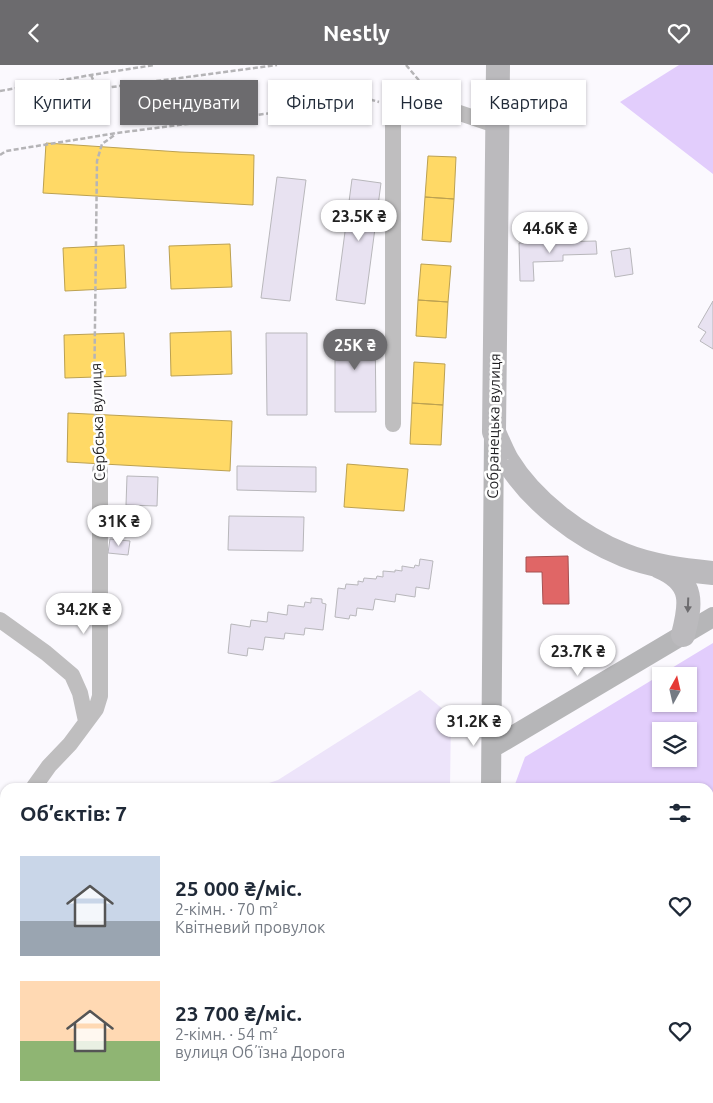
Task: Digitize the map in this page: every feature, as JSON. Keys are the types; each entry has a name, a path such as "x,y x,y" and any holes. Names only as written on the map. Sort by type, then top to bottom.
{"highway":[{"name":"Собранецька вулиця","path":"494,432 498,65"},
{"path":"494,432 507,460 548,509 589,538 624,555 664,569 677,576 689,597 688,617 683,635"},
{"path":"646,562 713,573"}],"main road":[{"name":"Собранецька вулиця","path":"491,783 494,432"},
{"path":"492,748 713,617"}],"street":[{"path":"461,113 498,126"},
{"path":"392,424 393,125"},
{"name":"Сербська вулиця","path":"37,783 49,766 70,744 96,709 100,696 100,470"},
{"path":"0,621 46,653 72,675 80,693 86,721"}],"path":[{"path":"0,91 154,65"},
{"path":"91,75 97,89 277,65"},
{"path":"406,65 419,80"},
{"path":"0,155 6,151 117,133 372,100 382,102"},
{"name":"Сербська вулиця","path":"100,470 94,404 97,161 102,144 117,133"}],"shaded area":[{"path":"679,65 713,65 713,174 620,102"},
{"path":"713,643 713,783 515,783 525,757 652,680 652,713 698,713 698,667 673,667"},
{"path":"420,690 451,716 450,783 269,783 278,780"}],"building: Житло":[{"path":"46,143 254,155 253,205 43,193"},
{"path":"428,156 456,157 454,199 425,197"},
{"path":"425,197 454,199 451,242 422,240"},
{"path":"230,244 232,287 171,289 169,246"},
{"path":"124,245 126,288 65,291 63,248"},
{"path":"421,264 451,266 448,302 418,300"},
{"path":"418,300 448,302 446,338 416,336"},
{"path":"231,331 232,374 171,376 170,333"},
{"path":"124,333 126,376 65,378 64,335"},
{"path":"414,362 445,364 443,405 412,403"},
{"path":"412,403 443,405 441,445 410,444"},
{"path":"68,413 232,421 230,471 67,462"},
{"path":"347,464 408,469 404,511 344,507"}],"building: Торгівля":[{"path":"568,556 569,604 543,604 542,572 526,572 526,557"}],"building: Інше":[{"path":"277,177 306,180 290,301 261,298"},
{"path":"352,179 381,183 365,304 336,300"},
{"path":"596,241 597,254 563,255 563,261 533,262 534,281 520,281 519,243"},
{"path":"630,248 633,274 615,277 611,251"},
{"path":"713,301 713,349 700,341 706,332 698,327"},
{"path":"335,330 375,330 376,412 335,412"},
{"path":"266,333 307,333 307,415 267,415"},
{"path":"237,466 316,467 316,492 237,490"},
{"path":"127,476 158,477 157,506 126,505"},
{"path":"229,516 304,517 303,551 228,550"},
{"path":"110,539 130,541 128,555 108,553"},
{"path":"420,559 433,561 429,589 416,587 415,597 396,594 395,602 375,599 373,610 357,608 356,616 350,615 349,619 335,617 338,588 345,589 346,584 358,585 358,581 363,582 364,578 376,579 377,576 383,577 383,571 402,571 402,566 414,568 415,565 419,566"},
{"path":"311,598 322,599 322,603 326,604 323,630 305,628 304,635 285,633 284,639 265,637 263,650 248,648 247,656 228,653 231,624 250,627 251,620 267,622 268,612 287,615 288,605 304,607 305,602 311,603"}]}
